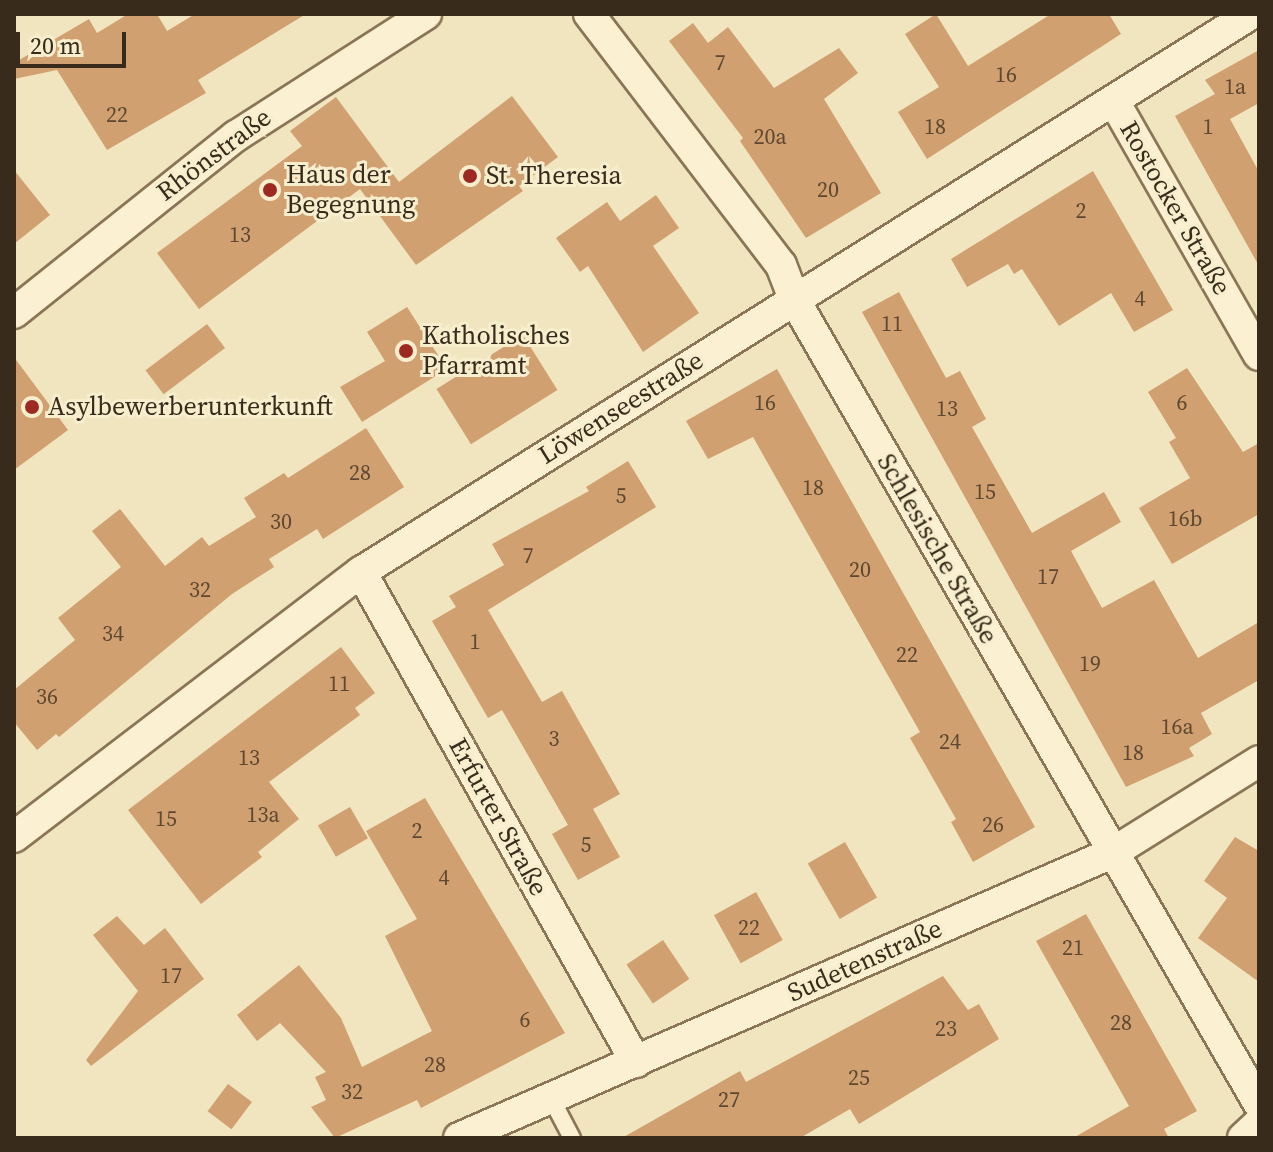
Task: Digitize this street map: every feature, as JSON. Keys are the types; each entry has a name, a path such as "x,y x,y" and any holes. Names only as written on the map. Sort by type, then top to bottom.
{"street":[{"name":"Rhönstraße","path":"14,313 236,136 426,14"},
{"name":"Schlesische Straße","path":"589,14 781,265 794,299 1259,1104"},
{"name":"Löwenseestraße","path":"14,837 361,572 794,299 1115,103 1251,14"},
{"name":"Rostocker Straße","path":"1115,103 1259,355"},
{"name":"Erfurter Straße","path":"361,572 636,1062"},
{"name":"Sudetenstraße","path":"459,1138 1112,853 1259,761"},
{"path":"1243,1138 1259,1123"}],"lane":[{"path":"551,1098 572,1138"}],"building":[{"path":"128,14 157,14 167,31 195,14 306,14 198,80 206,93 107,150 57,70 14,79 14,63 89,19 97,33"},
{"path":"936,14 968,66 1051,14 1109,14 1121,34 927,159 898,112 939,87 905,34"},
{"path":"693,23 708,43 728,27 774,88 839,48 858,73 824,99 881,193 806,238 740,141 743,138 669,41"},
{"path":"1259,50 1259,103 1230,119 1259,172 1259,266 1175,116 1215,94 1205,80"},
{"path":"512,96 558,157 519,186 523,191 416,265 360,189 199,309 157,253 302,146 290,131 336,97 399,182"},
{"path":"14,170 50,215 14,244"},
{"path":"1093,171 1173,310 1134,332 1111,293 1059,326 1022,269 1014,274 1008,264 967,287 951,259"},
{"path":"656,195 679,228 653,246 699,313 643,352 588,266 580,272 556,238 607,202 620,221"},
{"path":"899,292 946,378 960,371 986,419 972,427 1032,533 1104,492 1121,522 1071,551 1102,608 1154,580 1198,658 1259,622 1259,680 1201,713 1212,734 1189,748 1194,756 1126,787 862,312"},
{"path":"407,307 447,369 362,422 340,387 385,361 367,332"},
{"path":"207,324 225,348 164,394 146,370"},
{"path":"523,335 557,390 471,444 436,389"},
{"name":"Asylbewerberunterkunft","path":"14,357 68,430 14,470"},
{"path":"1187,368 1243,452 1259,443 1259,514 1172,564 1139,508 1190,478 1169,442 1176,438 1148,392"},
{"path":"777,369 1035,827 973,862 951,822 956,819 910,738 920,732 753,437 708,459 686,421"},
{"path":"366,428 404,487 323,539 317,529 269,559 274,567 232,594 59,737 56,734 37,750 14,722 14,690 75,640 58,618 121,567 92,531 120,509 165,566 202,537 209,546 256,517 244,498 284,473 288,478"},
{"path":"628,461 656,507 488,610 542,702 562,691 620,794 593,809 620,857 578,880 552,834 568,825 502,710 488,718 432,621 456,607 449,596 504,565 492,544 589,491 586,487"},
{"path":"341,647 375,693 355,708 360,715 269,782 299,819 258,852 262,857 201,904 128,810"},
{"path":"425,798 565,1033 421,1108 417,1100 335,1138 311,1107 326,1100 315,1077 326,1072 280,1023 257,1041 237,1015 299,965 341,1018 362,1067 432,1031 385,936 417,919 366,831"},
{"path":"350,807 368,838 336,857 318,826"},
{"path":"1235,837 1259,851 1259,982 1198,938 1227,898 1204,881"},
{"path":"845,842 877,897 840,919 808,864"},
{"path":"756,892 783,940 741,963 714,915"},
{"path":"1086,914 1197,1111 1164,1129 1169,1138 1073,1138 1129,1106 1036,941"},
{"path":"117,916 144,945 165,928 204,979 91,1066 86,1060 138,991 93,935"},
{"path":"663,940 689,979 653,1004 627,965"},
{"path":"943,976 968,1010 979,1004 999,1039 859,1124 850,1109 800,1138 622,1138 740,1071 746,1082"},
{"path":"228,1084 252,1102 231,1129 208,1111"}],"place":[{"name":"St. Theresia","path":"470,176"},
{"name":"Haus der Begegnung","path":"270,190"},
{"name":"Katholisches Pfarramt","path":"406,351"},
{"name":"Asylbewerberunterkunft","path":"32,407"}]}
